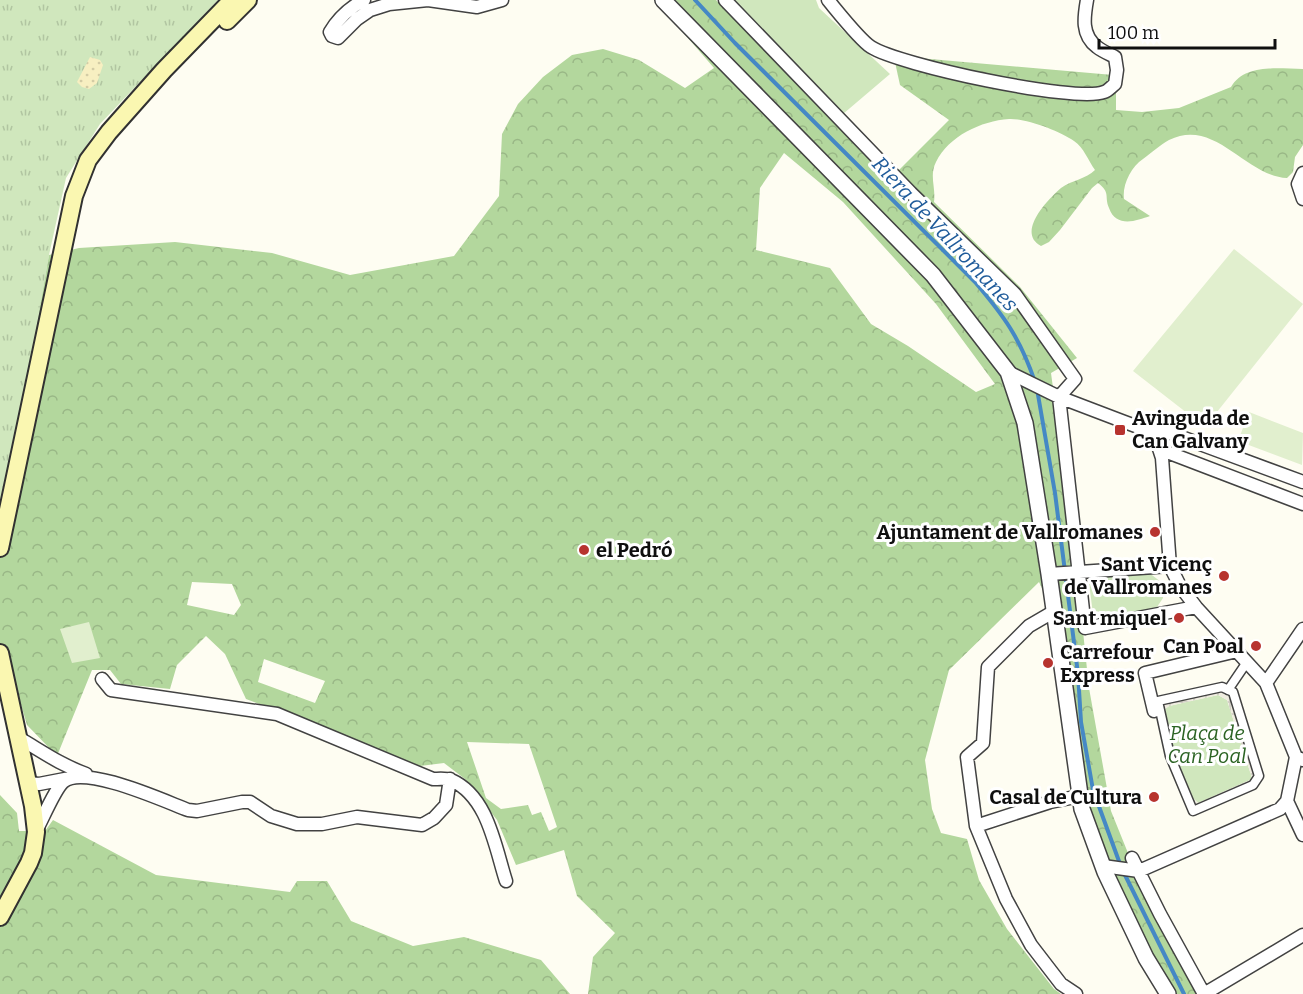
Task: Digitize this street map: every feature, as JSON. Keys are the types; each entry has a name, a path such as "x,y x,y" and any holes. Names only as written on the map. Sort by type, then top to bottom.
{"main road":[{"path":"0,548 74,196 88,160 124,115 232,0"},
{"path":"124,115 184,63 248,0"},
{"path":"0,653 33,806 36,832 29,863 0,917"}],"street":[{"path":"364,0 349,8 335,23 330,32 332,36 338,38 370,10 389,4 428,0 477,7 502,0"},
{"path":"663,0 933,275 1008,372 1025,423 1082,809 1103,866 1146,958 1168,994"},
{"path":"725,0 761,40 911,193 1015,294 1075,380 1059,397"},
{"path":"828,0 871,47 903,61 959,75 1076,94 1104,92 1115,84 1117,70 1114,57 1097,48 1088,36 1083,23 1087,0"},
{"path":"1303,173 1299,184 1303,199"},
{"path":"1008,372 1059,397 1154,433 1166,431 1303,482"},
{"path":"1059,397 1085,628 1196,607"},
{"path":"1103,866 1139,871 1280,809 1287,801 1300,758 1266,683 1196,607 1180,586 1170,566 1162,458 1154,433"},
{"path":"1159,449 1303,504"},
{"path":"1048,574 1170,566"},
{"path":"1053,612 1029,626 988,667 983,743 967,758 976,826 1006,898 1031,945 1061,984 1076,994"},
{"path":"1266,683 1303,629"},
{"path":"1154,711 1145,673 1237,651"},
{"path":"1228,690 1247,662"},
{"path":"102,679 111,690 277,714 433,779 450,779 467,791 485,814 506,881"},
{"path":"1222,687 1228,690 1233,692 1259,776 1253,785 1193,811 1170,756 1158,701 1222,687"},
{"path":"19,738 69,769 119,784 188,810 197,811 249,802 270,816 297,825 322,824 357,817 422,825 434,818 446,806 450,779"},
{"path":"44,754 50,767 46,782"},
{"path":"28,783 39,784 74,777 95,778"},
{"path":"36,832 63,782 74,777"},
{"path":"976,826 1050,802 1080,796"},
{"path":"1287,801 1303,835"},
{"path":"1132,858 1204,994 1303,935"}],"green space":[{"path":"0,0 218,0 100,124 66,178 49,255 0,533"},
{"path":"655,0 716,0 891,178 949,120 900,85 893,53 907,57 1113,75 1116,110 1142,112 1179,108 1231,87 1237,79 1253,71 1273,68 1303,69 1303,145 1295,157 1293,172 1287,178 1272,175 1257,168 1215,141 1201,136 1186,135 1169,140 1159,147 1139,162 1128,177 1124,188 1124,199 1150,216 1139,220 1121,221 1116,218 1109,208 1106,192 1098,183 1060,230 1049,242 1041,246 1034,240 1032,233 1036,217 1042,208 1061,188 1095,170 1083,151 1068,137 1052,129 1016,119 988,123 957,137 942,153 933,172 934,202 1020,287 1077,358 1051,373 1073,537 1089,688 1111,811 1147,900 1200,994 1161,994 1101,879 1046,597 1039,582 949,670 925,760 932,809 941,833 967,839 979,880 1007,929 1054,989 1061,994 588,994 593,957 615,933 577,896 564,850 516,865 497,820 465,779 444,763 420,766 246,699 225,654 206,636 177,665 170,689 121,684 110,670 92,670 57,756 27,725 17,691 0,687 0,533 49,255 79,248 175,242 272,253 350,275 454,256 499,196 502,134 518,104 543,77 572,55 603,49 639,60 685,88 714,68","holes":["784,153 843,202 936,304 995,384 976,392 871,324 830,268 756,250 760,188","192,582 232,584 241,605 234,615 187,605","264,659 325,681 315,703 258,682","467,742 529,744 557,827 549,831 541,812 532,815 528,805 501,809 486,798"]},
{"path":"732,0 816,0 819,8 890,74 843,114"},
{"path":"1234,249 1303,304 1205,427 1133,371"},
{"path":"1249,412 1303,433 1302,465 1238,441"},
{"path":"1148,572 1161,582 1163,598 1155,610 1101,620 1093,614 1089,583 1094,576"},
{"path":"89,622 100,658 72,663 60,629"},
{"name":"Plaça de Can Poal","path":"1218,695 1227,700 1252,778 1198,803 1193,798 1175,755 1165,709 1169,706"},
{"path":"0,795 17,813 19,831 45,831 53,820 156,875 290,892 297,881 327,881 351,921 413,946 464,937 541,960 570,994 0,994"}],"sand":[{"path":"90,57 100,60 103,65 97,83 89,89 77,82"}],"shaded area":[{"path":"1222,687 1233,692 1259,776 1253,785 1193,811 1170,756 1158,701","holes":["1218,695 1227,700 1252,778 1198,803 1193,798 1175,755 1165,709 1169,706"]}],"waterway":[{"name":"Riera de Vallromanes","path":"695,0 735,43 975,282 1010,328 1035,382"},
{"name":"Riera de Vallromanes","path":"1037,389 1055,493 1078,674 1081,722 1093,790 1120,864"},
{"name":"Riera de Vallromanes","path":"1123,871 1184,994"}],"place":[{"name":"Avinguda de Can Galvany","path":"1120,430"},
{"name":"Ajuntament de Vallromanes","path":"1155,532"},
{"name":"el Pedró","path":"584,550"},
{"name":"Sant Vicenç de Vallromanes","path":"1224,576"},
{"name":"Sant miquel","path":"1179,618"},
{"name":"Can Poal","path":"1256,646"},
{"name":"Carrefour Express","path":"1048,663"},
{"name":"Casal de Cultura","path":"1154,797"}]}
